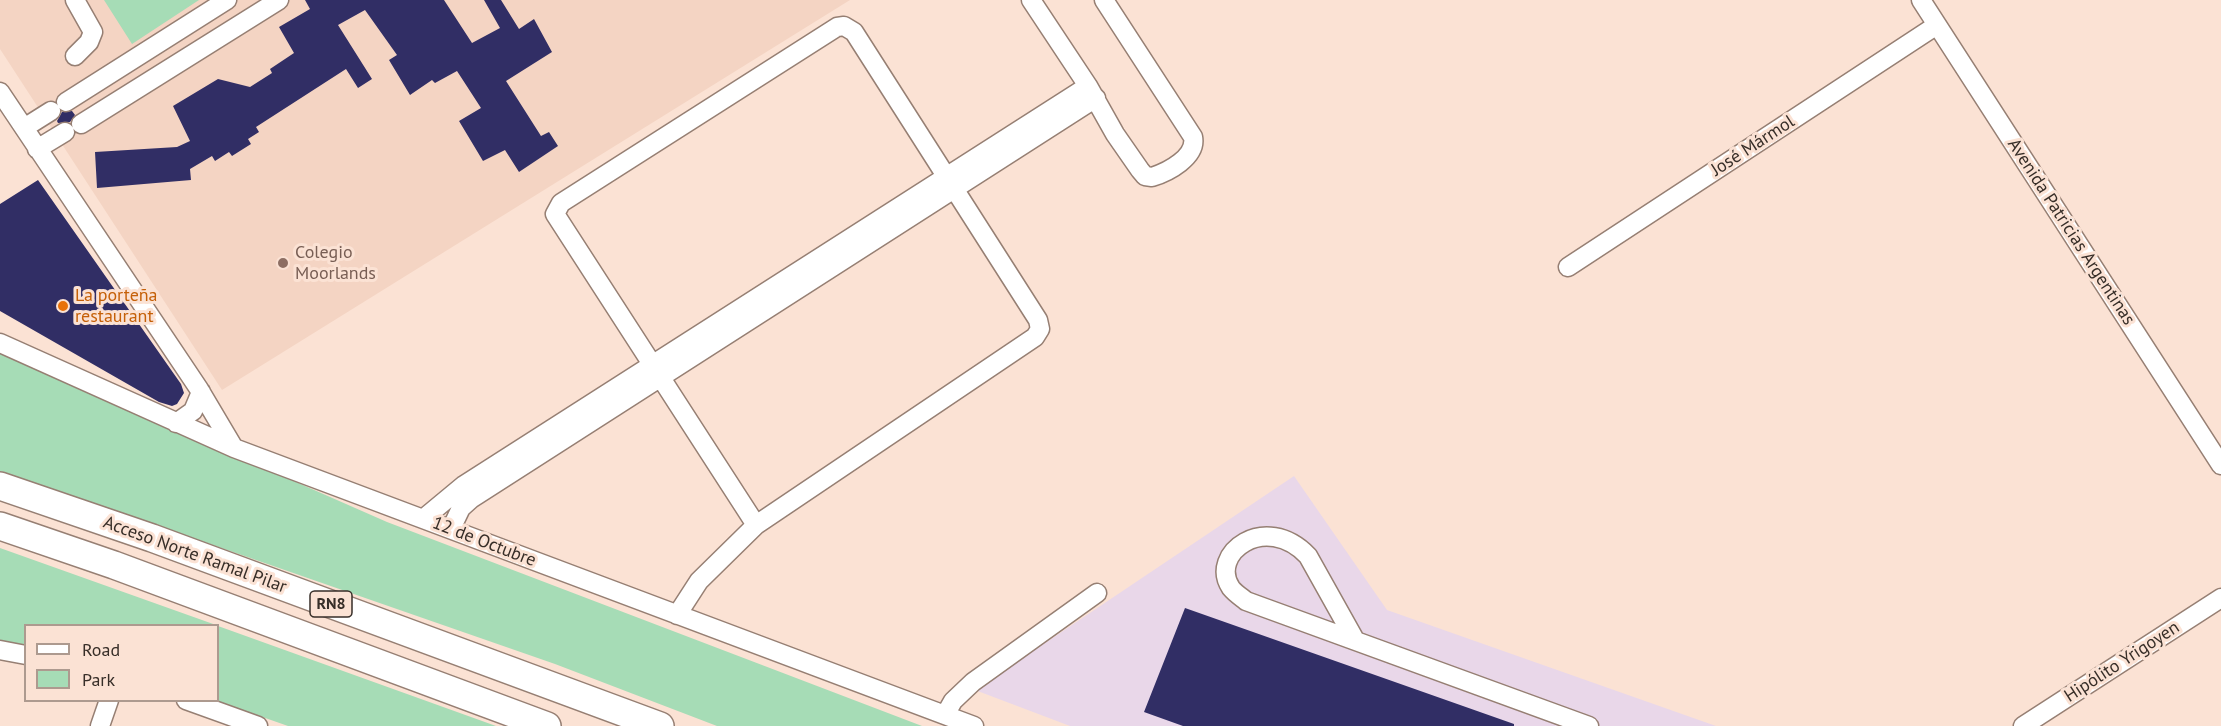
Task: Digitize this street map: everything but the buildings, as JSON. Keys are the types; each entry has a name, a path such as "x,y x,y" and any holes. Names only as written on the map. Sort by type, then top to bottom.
{"highway":[{"name":"Acceso Norte Ramal Pilar","path":"0,486 152,538 660,726"},
{"name":"Acceso Norte Ramal Pilar","path":"0,526 114,565 547,726"}],"street":[{"path":"75,0 93,32 89,42 75,56"},
{"path":"24,128 227,0"},
{"path":"37,149 279,0"},
{"path":"1031,0 1092,92 1115,134 1145,176 1158,175 1192,151 1193,137 1104,0"},
{"name":"Avenida Patricias Argentinas","path":"1921,0 2221,465"},
{"name":"José Mármol","path":"1568,267 1937,25"},
{"path":"677,615 699,581 756,525 1035,337 1040,329 1038,320 854,32 844,26 837,27 561,203 557,208 557,220 756,525"},
{"path":"0,92 201,392 234,448"},
{"path":"451,529 461,508 471,499 656,372 1092,92"},
{"path":"66,102 80,124"},
{"name":"12 de Octubre","path":"0,343 234,448 974,726"},
{"path":"423,519 464,485 656,372"},
{"path":"177,423 193,411 201,392"},
{"path":"1355,640 1308,556 1297,544 1278,536 1260,535 1236,549 1230,558 1227,573 1231,588 1246,601 1589,726"},
{"path":"945,715 953,701 973,682 1097,593"},
{"name":"Hipólito Yrigoyen","path":"2023,726 2221,598"},
{"path":"0,650 24,655"},
{"path":"100,726 108,702"},
{"path":"192,702 258,726"}],"shaded area":[{"name":"Colegio Moorlands","path":"0,0 850,0 222,390 0,49"},
{"path":"1294,476 1387,610 1716,726 1070,726 975,690"}],"green space":[{"path":"104,0 199,0 132,44"},
{"path":"0,352 387,522 922,726 717,726 555,664 0,471"},
{"path":"0,548 213,624 24,624 24,646 0,640"},
{"path":"219,626 496,726 288,726 219,702"}],"place":[{"name":"Colegio Moorlands","path":"283,263"},
{"name":"La porteña restaurant","path":"63,306"}]}
